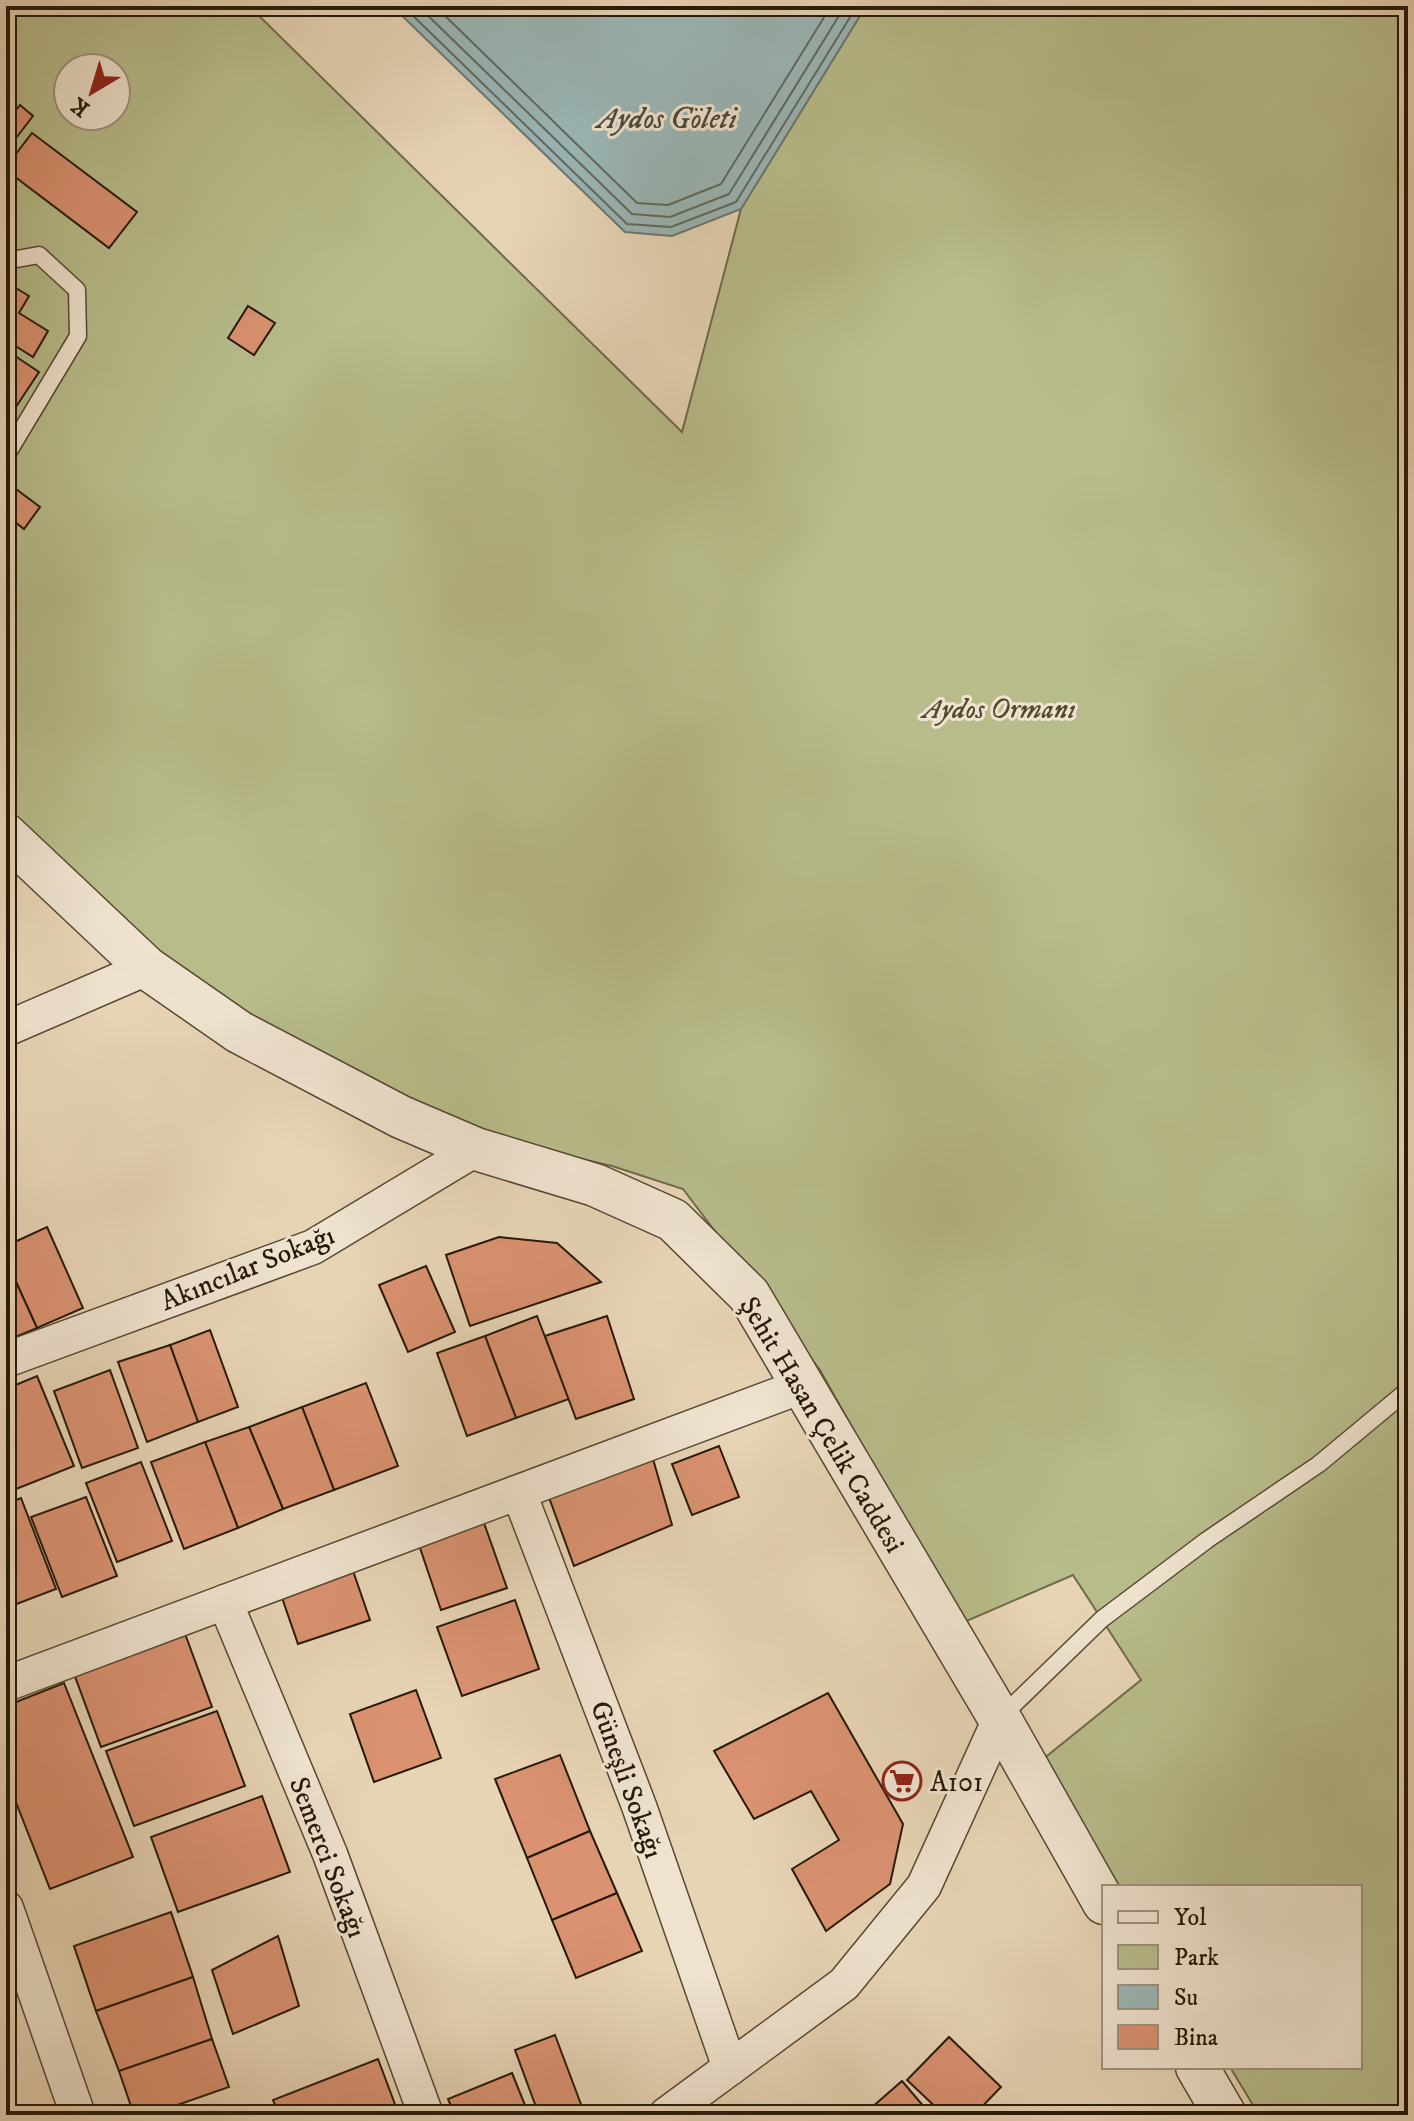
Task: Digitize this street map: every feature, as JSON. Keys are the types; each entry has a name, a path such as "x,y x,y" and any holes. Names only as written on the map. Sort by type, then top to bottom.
{"street":[{"name":"Şehit Hasan Çelik Caddesi","path":"6,835 147,968 239,1032 401,1117 476,1149 595,1185 673,1220 749,1295 1000,1719 1102,1899"},
{"path":"6,1029 147,968"},
{"name":"Akıncılar Sokağı","path":"6,1360 313,1247 476,1149"},
{"path":"6,1684 802,1386"},
{"name":"Güneşli Sokağı","path":"519,1493 639,1806 730,2068"},
{"name":"Semerci Sokağı","path":"225,1602 330,1854 426,2115"},
{"path":"682,2111 730,2068 844,1984 924,1886 1000,1719"},
{"path":"6,1908 78,2115"},
{"path":"1198,2069 1225,2115"}],"lane":[{"path":"6,261 39,255 77,290 78,336 6,456"},
{"path":"1000,1719 1102,1619 1207,1540 1319,1464 1408,1390"}],"green space":[{"name":"Aydos Ormanı","path":"6,6 249,6 682,432 741,209 866,6 1408,6 1408,2115 1259,2115 1231,2069 1362,2069 1362,1885 1119,1885 1042,1760 1141,1680 1073,1575 962,1623 820,1370 683,1189 612,1166 477,1135 332,1068 186,975 6,811"}],"water":[{"name":"Aydos Göleti","path":"392,6 866,6 741,209 672,236 625,232"}],"building":[{"path":"20,105 33,116 6,151 6,123"},
{"path":"32,133 137,212 109,248 6,170"},
{"path":"6,282 29,296 19,313 48,331 33,357 6,340"},
{"path":"248,306 275,323 254,355 228,338"},
{"path":"6,350 39,372 6,422"},
{"path":"12,486 40,507 24,529 6,515 6,494"},
{"path":"6,528 14,534 6,545"},
{"path":"47,1227 83,1308 37,1328 6,1260 6,1246"},
{"path":"499,1237 557,1243 601,1282 470,1326 446,1255"},
{"path":"6,1260 37,1328 6,1341"},
{"path":"426,1266 455,1332 408,1352 379,1285"},
{"path":"537,1316 569,1399 516,1418 485,1336"},
{"path":"607,1316 634,1399 576,1419 545,1336"},
{"path":"210,1330 238,1407 198,1422 170,1345"},
{"path":"485,1336 516,1418 467,1436 437,1353"},
{"path":"170,1345 198,1422 147,1442 118,1362"},
{"path":"110,1370 138,1448 82,1468 54,1391"},
{"path":"37,1376 74,1466 6,1493 6,1389"},
{"path":"366,1383 398,1466 334,1490 302,1407"},
{"path":"302,1407 334,1490 283,1509 249,1427"},
{"path":"249,1427 283,1509 238,1528 205,1442"},
{"path":"205,1442 238,1528 184,1549 151,1462"},
{"path":"719,1446 739,1497 692,1515 672,1464"},
{"path":"653,1459 672,1525 574,1566 547,1492"},
{"path":"141,1462 172,1541 117,1562 86,1483"},
{"path":"86,1497 117,1576 62,1597 31,1517"},
{"path":"21,1498 56,1589 6,1608 6,1504"},
{"path":"484,1523 507,1588 441,1610 419,1545"},
{"path":"352,1568 370,1620 298,1644 280,1592"},
{"path":"515,1600 539,1669 462,1696 437,1627"},
{"path":"184,1631 212,1707 101,1747 73,1671"},
{"path":"64,1683 133,1857 50,1889 6,1777 6,1706"},
{"path":"416,1690 441,1758 374,1782 350,1714"},
{"path":"828,1693 903,1824 890,1884 826,1931 792,1869 839,1840 811,1791 754,1819 714,1751"},
{"path":"217,1711 245,1786 134,1826 106,1751"},
{"path":"560,1755 590,1831 527,1858 495,1779"},
{"path":"262,1796 290,1872 178,1912 151,1837"},
{"path":"590,1831 617,1893 552,1920 527,1858"},
{"path":"617,1893 642,1951 576,1978 552,1920"},
{"path":"171,1912 193,1977 96,2011 74,1946"},
{"path":"278,1936 299,2006 233,2034 212,1970"},
{"path":"193,1977 212,2039 119,2071 96,2011"},
{"path":"555,2035 585,2115 539,2115 515,2050"},
{"path":"949,2037 1001,2087 974,2115 944,2115 907,2080"},
{"path":"212,2039 229,2087 149,2115 134,2115 119,2071"},
{"path":"378,2059 399,2115 279,2115 273,2100"},
{"path":"512,2073 529,2115 455,2115 448,2099"},
{"path":"902,2081 931,2115 863,2115"}],"place":[{"name":"A101","path":"902,1781"}]}
